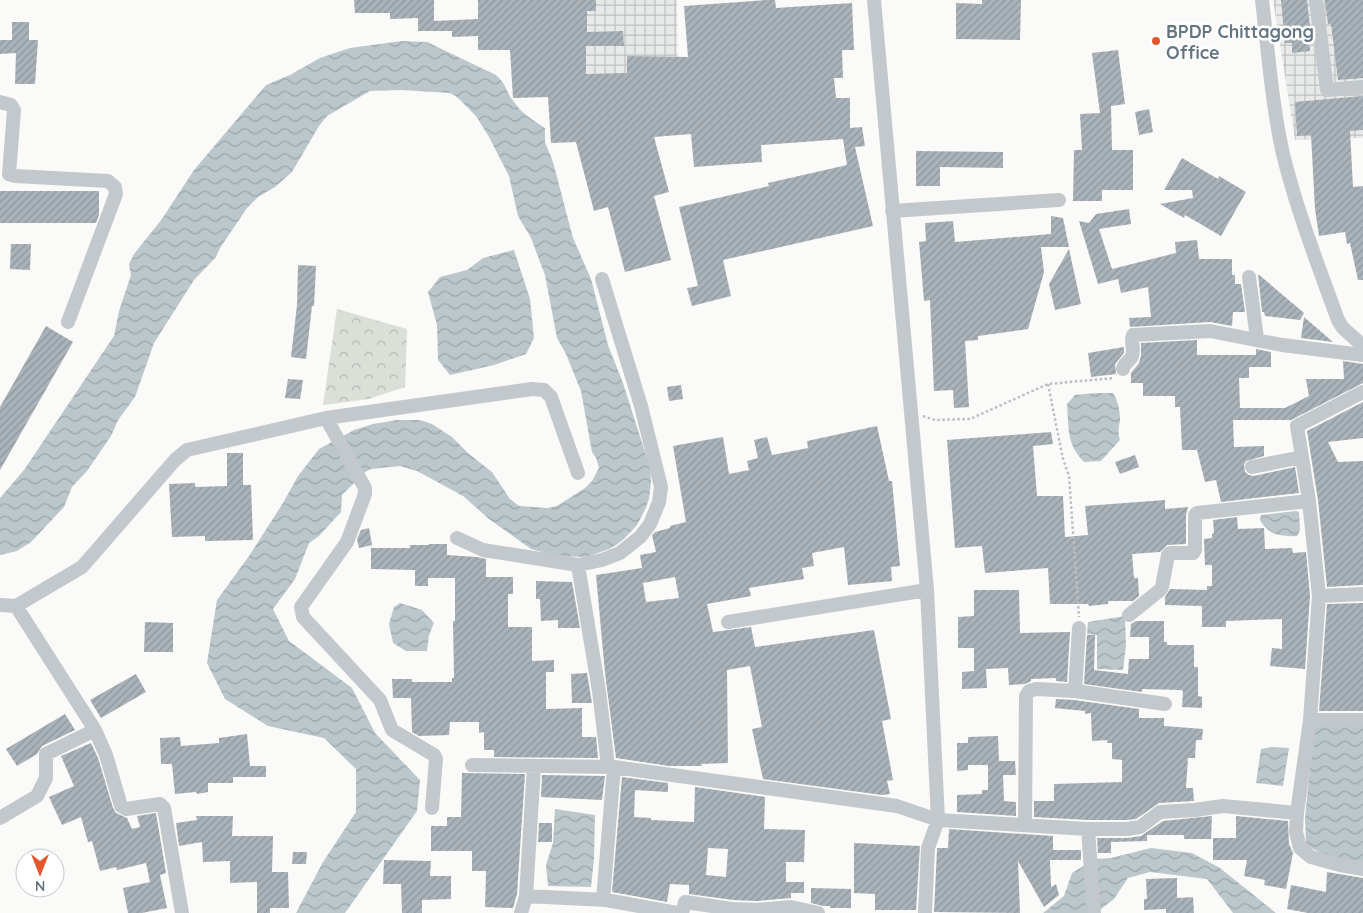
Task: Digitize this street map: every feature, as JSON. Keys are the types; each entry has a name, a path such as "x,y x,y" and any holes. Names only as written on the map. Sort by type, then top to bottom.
{"street":[{"path":"874,0 927,590 938,820 928,848 925,913"},
{"path":"1262,0 1271,77 1283,153 1301,217 1338,320 1343,328 1363,346"},
{"path":"1316,0 1327,90 1363,87"},
{"path":"0,102 11,105 14,110 9,174 15,176 108,181 115,187 116,194 68,322"},
{"path":"892,211 1059,200"},
{"path":"1249,277 1257,339"},
{"path":"457,538 482,550 578,565 602,560 620,552 640,537 650,524 655,513 661,487 641,406 602,279"},
{"path":"1123,369 1124,364 1132,358 1133,335 1204,330 1363,356"},
{"path":"0,605 16,606 82,567 175,460 188,450 326,418 532,389 544,390 551,397 578,472"},
{"path":"1363,392 1297,426 1309,501 1319,596 1310,720 1296,832 1300,848 1311,857 1340,866 1363,869"},
{"path":"326,418 365,488 365,494 347,542 301,607 301,613 380,700 392,730 434,755 436,759 432,808"},
{"path":"1252,467 1302,457"},
{"path":"1128,616 1162,587 1170,553 1193,553 1195,550 1195,515 1197,513 1309,501"},
{"path":"578,565 611,766 603,900"},
{"path":"728,622 927,590"},
{"path":"1319,596 1363,594"},
{"path":"16,606 95,730 106,755 121,806 126,809 160,804 164,808 182,913"},
{"path":"1075,691 1079,628"},
{"path":"1024,825 1026,696 1029,691 1036,689 1075,691 1164,704"},
{"path":"1310,720 1363,720"},
{"path":"0,818 36,796 46,778 46,754 95,730"},
{"path":"472,765 611,766 897,806 938,820 1088,829 1140,827 1160,812 1224,806 1297,813"},
{"path":"521,913 526,896 534,766"},
{"path":"1088,829 1094,913"},
{"path":"526,896 603,900 642,910 676,913"},
{"path":"682,913 685,902 732,909 757,910 791,906 818,913"}],"path":[{"path":"912,413 935,420 970,419 1048,384 1119,378 1122,376 1123,369"},
{"path":"1048,384 1063,459 1069,476 1079,628"}],"shaded area":[{"path":"585,0 677,0 678,101 586,102"},
{"path":"1273,0 1363,0 1363,138 1295,140"}],"green space":[{"path":"337,309 407,329 405,387 369,399 323,405"}],"water":[{"path":"402,41 427,42 496,75 503,82 511,98 521,110 545,128 545,142 553,162 573,238 591,279 608,345 623,383 650,468 649,499 637,525 624,539 609,549 586,557 557,556 531,549 489,519 463,496 417,471 400,466 371,469 365,472 342,495 341,512 319,536 309,543 295,579 273,609 289,641 352,688 375,733 420,780 417,811 345,913 296,913 323,862 356,812 356,769 324,738 268,726 225,699 207,663 217,600 249,556 298,476 319,449 354,430 373,424 397,420 420,420 432,424 452,437 469,454 492,472 510,499 519,506 548,508 557,506 585,488 592,481 599,468 592,452 581,391 566,354 557,338 545,275 531,238 518,216 509,176 476,116 457,97 450,93 402,90 370,91 327,116 292,172 275,187 258,197 247,208 216,257 194,280 154,343 135,397 118,420 111,436 87,471 72,487 64,507 31,542 17,551 0,555 0,498 24,470 114,336 119,311 131,275 129,264 134,254 162,219 194,170 266,85 290,75 320,58 350,48"},
{"path":"514,250 530,299 534,338 526,354 494,365 450,375 438,360 437,325 428,292 440,277 467,270 483,258"},
{"path":"1113,393 1115,396 1120,413 1118,432 1120,440 1101,461 1084,462 1071,442 1067,404 1075,395"},
{"path":"1299,512 1300,530 1297,536 1286,536 1271,532 1260,520 1261,515"},
{"path":"400,603 422,610 434,623 429,635 427,651 406,651 393,643 389,624 394,607"},
{"path":"1125,616 1126,645 1123,670 1097,669 1097,635 1087,634 1088,622"},
{"path":"1363,725 1363,864 1328,857 1306,845 1305,818 1314,726"},
{"path":"1272,747 1289,748 1283,786 1256,783 1261,749"},
{"path":"555,809 595,815 591,887 548,886 546,865 553,843"},
{"path":"1151,848 1192,853 1220,868 1276,913 1233,913 1207,879 1150,872 1128,878 1114,899 1096,913 1043,913 1064,896 1072,873 1095,859 1111,858"}],"building":[{"path":"354,0 434,0 434,21 478,19 478,0 596,0 596,11 587,11 587,32 623,31 624,46 586,46 586,74 627,73 627,56 688,57 684,6 766,0 775,0 776,8 852,3 854,50 842,50 843,78 834,78 836,98 850,98 850,128 862,127 865,146 855,147 873,226 723,260 731,296 692,306 687,288 698,286 679,207 769,186 768,183 847,165 843,139 761,145 762,162 694,167 691,134 654,137 669,192 654,196 671,260 625,272 608,207 594,211 576,142 551,143 548,97 513,98 510,50 478,50 478,36 452,37 452,31 418,31 418,18 390,19 390,13 355,13"},
{"path":"982,0 1021,0 1020,40 956,39 956,3 982,4"},
{"path":"1281,0 1307,0 1310,51 1292,53 1292,43 1285,43"},
{"path":"1325,0 1363,0 1363,78 1338,80 1331,24 1328,24"},
{"path":"12,22 29,22 29,40 38,40 35,84 15,84 16,53 0,54 0,40 12,40"},
{"path":"1118,50 1125,104 1111,106 1112,150 1133,150 1133,190 1102,190 1102,201 1073,201 1074,150 1082,150 1080,114 1100,113 1092,53"},
{"path":"1363,96 1363,130 1350,131 1353,187 1363,186 1363,280 1358,280 1350,243 1347,244 1345,232 1319,236 1315,209 1311,135 1297,136 1295,102"},
{"path":"1149,109 1153,132 1139,135 1135,112"},
{"path":"916,151 1003,152 1003,168 940,167 940,186 916,186"},
{"path":"1182,158 1218,179 1219,176 1246,192 1221,236 1185,215 1184,218 1160,204 1193,198 1192,190 1164,190"},
{"path":"0,191 99,191 99,215 96,223 0,223"},
{"path":"1129,209 1131,224 1099,229 1112,269 1176,253 1175,242 1197,240 1199,259 1232,259 1232,275 1235,275 1235,284 1241,284 1245,312 1233,312 1232,326 1210,322 1130,327 1129,318 1151,317 1148,287 1121,293 1118,279 1098,284 1079,221 1089,223 1096,214"},
{"path":"1051,216 1063,218 1069,247 1041,247 1044,272 1028,329 978,336 978,340 965,341 969,407 954,408 953,390 934,391 930,300 924,301 919,242 926,241 925,223 953,221 955,242 1051,234"},
{"path":"11,244 31,244 30,270 10,269"},
{"path":"1069,249 1081,304 1055,310 1049,284"},
{"path":"298,265 316,266 314,306 312,306 306,359 291,357 297,305"},
{"path":"1258,274 1304,313 1300,320 1265,316 1264,312 1262,312"},
{"path":"1304,317 1333,342 1301,338"},
{"path":"46,326 73,342 0,470 0,407"},
{"path":"1197,340 1197,355 1256,355 1256,349 1271,352 1271,367 1249,367 1249,378 1239,378 1240,408 1285,408 1309,396 1306,379 1344,379 1343,361 1363,364 1363,383 1291,420 1233,420 1234,447 1264,446 1264,456 1246,461 1244,465 1245,472 1254,476 1295,467 1299,493 1221,502 1216,480 1205,482 1197,450 1182,450 1180,407 1175,407 1175,396 1143,396 1143,383 1131,383 1131,373 1139,363 1141,356 1141,343"},
{"path":"1124,347 1124,353 1115,364 1116,374 1091,377 1088,353"},
{"path":"288,379 303,380 300,399 285,398"},
{"path":"681,385 683,399 669,401 667,387"},
{"path":"1363,402 1363,438 1328,442 1338,462 1363,461 1363,585 1327,587 1318,500 1307,431"},
{"path":"877,426 889,481 892,481 900,566 891,567 892,581 848,585 844,547 812,553 814,566 802,568 804,579 749,588 751,596 707,604 713,632 751,627 755,647 874,630 891,719 882,721 893,780 887,781 890,794 882,795 763,779 752,729 762,727 750,666 727,670 728,763 701,764 702,766 669,766 616,758 605,673 596,575 642,568 640,555 656,552 652,535 655,532 670,528 670,526 686,522 673,446 723,437 729,474 749,470 747,461 758,458 754,440 767,437 772,455 808,448 807,441","holes":["675,577 679,598 646,602 643,583"]},
{"path":"1051,432 1053,444 1033,446 1037,496 1063,496 1065,537 1088,535 1085,506 1165,500 1165,509 1188,507 1186,515 1186,544 1167,545 1160,552 1132,554 1134,578 1138,578 1139,596 1133,601 1108,601 1108,604 1089,606 1088,604 1050,604 1048,568 985,573 982,546 955,548 947,440"},
{"path":"227,453 243,453 243,485 251,485 253,540 205,541 205,536 172,537 169,484 195,483 195,487 227,486"},
{"path":"1135,455 1139,467 1120,474 1115,462"},
{"path":"1237,517 1238,529 1264,528 1265,549 1292,548 1293,553 1306,552 1310,596 1305,669 1270,666 1272,648 1282,649 1282,619 1226,621 1226,627 1202,627 1202,606 1165,605 1165,597 1170,589 1207,590 1207,586 1212,586 1212,565 1205,565 1204,539 1212,538 1214,533 1213,520"},
{"path":"369,528 372,545 359,548 357,539 361,530"},
{"path":"447,544 447,555 486,559 486,577 513,577 513,594 508,594 508,627 532,627 532,661 554,660 554,672 546,672 546,709 582,708 582,737 596,737 598,758 494,757 494,750 484,750 484,732 479,733 479,722 450,722 449,735 419,736 412,732 411,698 393,698 392,679 412,679 412,682 452,682 452,678 454,678 453,621 455,621 455,578 428,578 428,586 415,586 415,570 371,569 371,548 410,548 410,545"},
{"path":"536,581 572,582 580,628 558,628 558,620 541,621 540,599 536,599"},
{"path":"974,590 1019,590 1020,633 1070,632 1067,682 1056,681 1056,678 1031,679 1031,681 1025,684 1009,685 1008,668 986,669 987,688 962,689 962,672 974,671 974,648 958,648 958,617 974,616"},
{"path":"1363,603 1363,711 1319,711 1327,604"},
{"path":"1136,621 1164,621 1164,642 1167,642 1167,645 1194,645 1194,667 1198,667 1198,696 1202,697 1202,708 1182,707 1183,691 1180,690 1142,689 1142,692 1084,684 1087,635 1095,635 1094,670 1128,674 1129,659 1149,659 1149,637 1130,637 1131,624"},
{"path":"145,622 173,623 173,652 144,652"},
{"path":"587,673 592,703 572,703 571,674"},
{"path":"136,674 146,692 101,718 90,700"},
{"path":"1056,699 1139,709 1139,718 1164,718 1164,726 1203,729 1202,740 1196,740 1195,758 1188,758 1186,788 1193,788 1194,801 1159,803 1136,819 1126,820 1034,817 1034,801 1054,801 1054,784 1122,782 1122,760 1112,759 1112,743 1107,743 1107,740 1092,741 1091,713 1085,714 1085,711 1055,708"},
{"path":"65,714 75,730 42,746 37,754 17,766 6,749"},
{"path":"247,734 250,766 266,766 266,777 233,777 233,783 208,783 208,792 175,794 172,764 161,764 160,738 180,737 181,746 219,743 219,738"},
{"path":"998,736 999,761 1015,761 1016,775 1003,775 1004,801 1016,802 1016,816 957,812 957,795 982,794 982,790 988,790 988,765 968,765 968,770 957,771 957,743 968,743 968,737"},
{"path":"91,743 98,758 116,813 127,818 132,829 140,827 137,816 156,813 166,873 160,875 167,908 142,913 128,913 123,888 150,882 146,863 117,870 116,867 100,871 92,841 88,842 81,817 62,825 49,797 74,786 61,756"},
{"path":"462,773 525,774 517,894 513,908 485,907 486,871 472,871 472,851 431,851 431,826 447,826 447,817 461,817"},
{"path":"542,775 605,776 602,800 541,797"},
{"path":"622,777 668,783 668,792 635,790 634,817 651,818 651,820 694,822 695,787 765,797 764,829 805,830 804,862 786,862 786,882 804,882 804,893 791,893 791,898 757,901 733,900 689,894 689,885 670,884 667,902 612,892","holes":["708,848 728,849 726,877 706,875"]},
{"path":"196,816 233,816 232,836 273,836 272,872 288,872 289,908 270,908 270,913 257,913 257,882 230,883 230,861 203,862 202,842 179,846 176,823 197,820"},
{"path":"1212,816 1211,839 1184,839 1184,835 1147,835 1147,841 1111,842 1111,853 1098,853 1097,838 1141,836 1163,821"},
{"path":"1236,816 1288,821 1289,845 1293,853 1286,889 1264,885 1265,880 1244,876 1247,860 1213,860 1213,838 1236,838"},
{"path":"539,823 552,823 552,842 538,842"},
{"path":"949,829 1053,836 1053,850 1081,850 1081,860 1050,860 1051,887 1056,884 1059,895 1044,907 1018,861 1020,913 934,912 937,848 948,848"},
{"path":"854,843 920,846 916,910 875,910 875,894 854,893"},
{"path":"293,852 307,852 306,864 292,864"},
{"path":"384,860 431,861 430,876 451,876 451,899 422,900 422,913 402,913 401,884 383,884"},
{"path":"1327,872 1363,878 1363,913 1308,913 1287,909 1291,885 1326,892"},
{"path":"1177,878 1177,898 1193,897 1194,913 1166,913 1166,909 1144,910 1144,899 1147,899 1146,879"},
{"path":"811,888 851,889 851,908 830,908 830,906 811,903"}],"place":[{"name":"BPDP Chittagong Office","path":"1156,41"}]}
